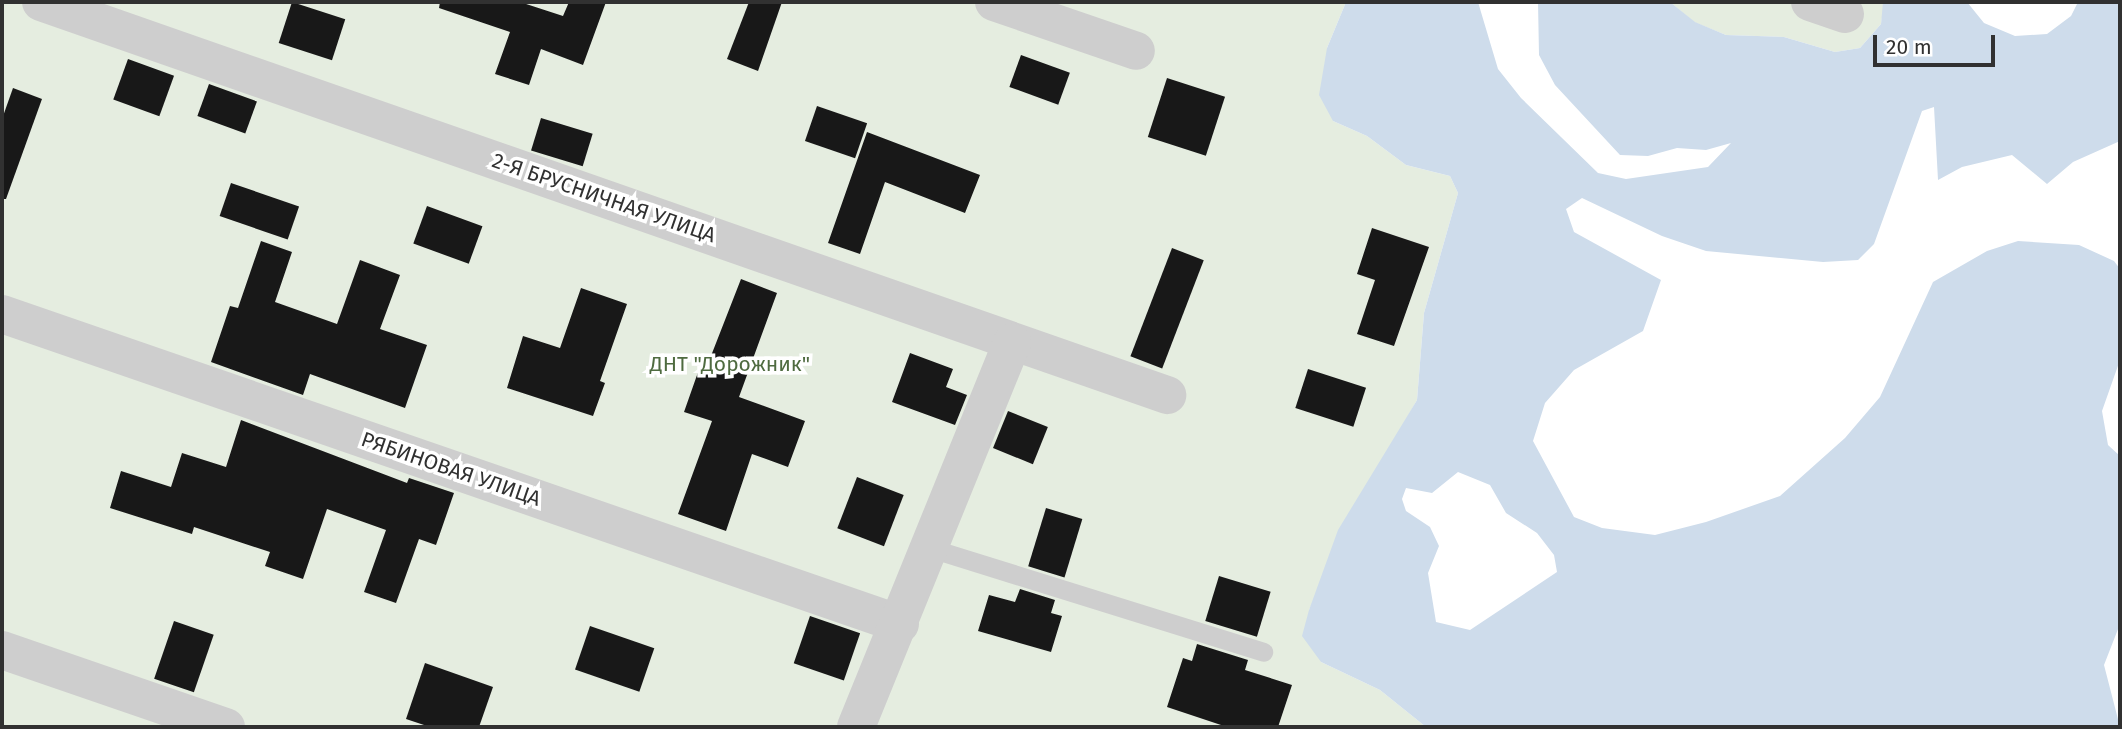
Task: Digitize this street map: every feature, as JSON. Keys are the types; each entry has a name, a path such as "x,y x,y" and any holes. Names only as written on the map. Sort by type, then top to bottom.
{"street":[{"name":"2-Я БРУСНИЧНАЯ УЛИЦА","path":"41,2 1167,395"},
{"path":"994,2 1136,51"},
{"path":"1810,2 1845,14"},
{"name":"РЯБИНОВАЯ УЛИЦА","path":"2,314 900,624"},
{"path":"856,727 1012,342"},
{"path":"2,650 226,727"}],"lane":[{"path":"930,548 1263,652"}],"green space":[{"name":"ДНТ \"Дорожник\"","path":"2,2 1346,2 1327,48 1333,121 1367,136 1406,165 1450,176 1458,193 1424,313 1417,400 1376,472 1309,610 1321,662 1380,690 1426,727 2,727"},
{"path":"1670,2 1884,3 1881,24 1860,48 1835,52 1784,37 1726,35 1694,22"}],"water":[{"path":"1346,2 1478,2 1498,69 1521,98 1598,173 1626,179 1708,167 1731,143 1706,150 1677,148 1648,156 1620,155 1555,85 1539,55 1538,2 1670,2 1695,22 1726,35 1784,37 1835,52 1860,48 1881,24 1883,2 1967,2 1984,23 2015,36 2047,34 2071,16 2078,2 2120,2 2120,141 2073,162 2047,184 2012,155 1962,167 1938,180 1934,107 1922,111 1874,244 1858,260 1823,262 1706,251 1662,236 1582,198 1566,209 1574,232 1661,280 1643,331 1574,370 1545,403 1533,441 1574,517 1602,528 1655,535 1706,522 1780,496 1845,438 1880,397 1933,282 1987,251 2018,241 2079,245 2114,261 2120,269 2120,360 2102,411 2108,445 2120,456 2120,624 2104,665 2120,727 1426,727 1380,690 1321,662 1302,636 1309,610 1338,530 1417,400 1424,313 1458,193 1450,176 1406,165 1367,136 1333,121 1319,95 1327,48","holes":["1458,472 1490,485 1506,513 1537,533 1554,555 1557,572 1470,630 1436,622 1428,573 1439,546 1430,527 1406,511 1402,499 1406,488 1432,493"]}],"building":[{"path":"292,2 345,19 332,60 279,43"},
{"path":"440,2 520,2 563,16 569,2 606,2 583,65 541,49 529,85 495,74 510,32 439,8"},
{"path":"749,2 782,2 758,71 727,59"},
{"path":"1021,55 1070,73 1058,105 1009,87"},
{"path":"128,59 174,76 159,116 113,99"},
{"path":"1167,78 1225,97 1206,156 1148,137"},
{"path":"209,84 257,101 245,133 197,116"},
{"path":"13,88 42,99 6,199 2,199 2,119"},
{"path":"817,106 867,123 855,158 805,141"},
{"path":"541,118 593,134 583,166 531,151"},
{"path":"867,132 980,175 965,213 885,182 860,254 828,243"},
{"path":"231,183 299,206 288,240 220,216"},
{"path":"427,206 482,226 469,264 413,244"},
{"path":"1372,228 1429,247 1394,346 1357,334 1375,280 1357,274"},
{"path":"261,241 292,252 275,302 337,324 360,260 400,275 380,329 427,345 405,408 310,374 303,395 211,362 230,306 238,308"},
{"path":"1172,248 1204,260 1162,368 1130,356"},
{"path":"741,279 777,293 739,397 805,421 788,467 752,454 726,531 678,514 712,421 684,412 703,358 709,361"},
{"path":"581,288 627,304 600,381 605,383 593,416 507,388 523,336 560,348"},
{"path":"910,353 953,369 946,387 967,395 955,425 892,402"},
{"path":"1308,369 1366,388 1353,427 1295,408"},
{"path":"1008,411 1048,427 1033,464 993,448"},
{"path":"241,420 407,483 409,478 454,493 436,545 419,539 396,603 364,592 386,530 327,509 303,579 265,566 270,552 194,527 192,534 110,508 121,471 171,487 182,453 226,467"},
{"path":"857,477 904,495 884,546 837,528"},
{"path":"1046,508 1082,519 1065,577 1028,566"},
{"path":"1219,576 1271,592 1257,637 1205,621"},
{"path":"1020,589 1055,600 1051,613 1062,616 1051,652 978,631 989,595 1015,602"},
{"path":"810,616 860,633 844,681 794,663"},
{"path":"174,621 214,635 194,692 154,679"},
{"path":"590,626 654,648 639,692 575,669"},
{"path":"1197,644 1248,660 1245,670 1292,685 1278,727 1227,727 1167,707 1183,658 1192,661"},
{"path":"425,663 493,687 479,727 430,727 406,719"}]}
